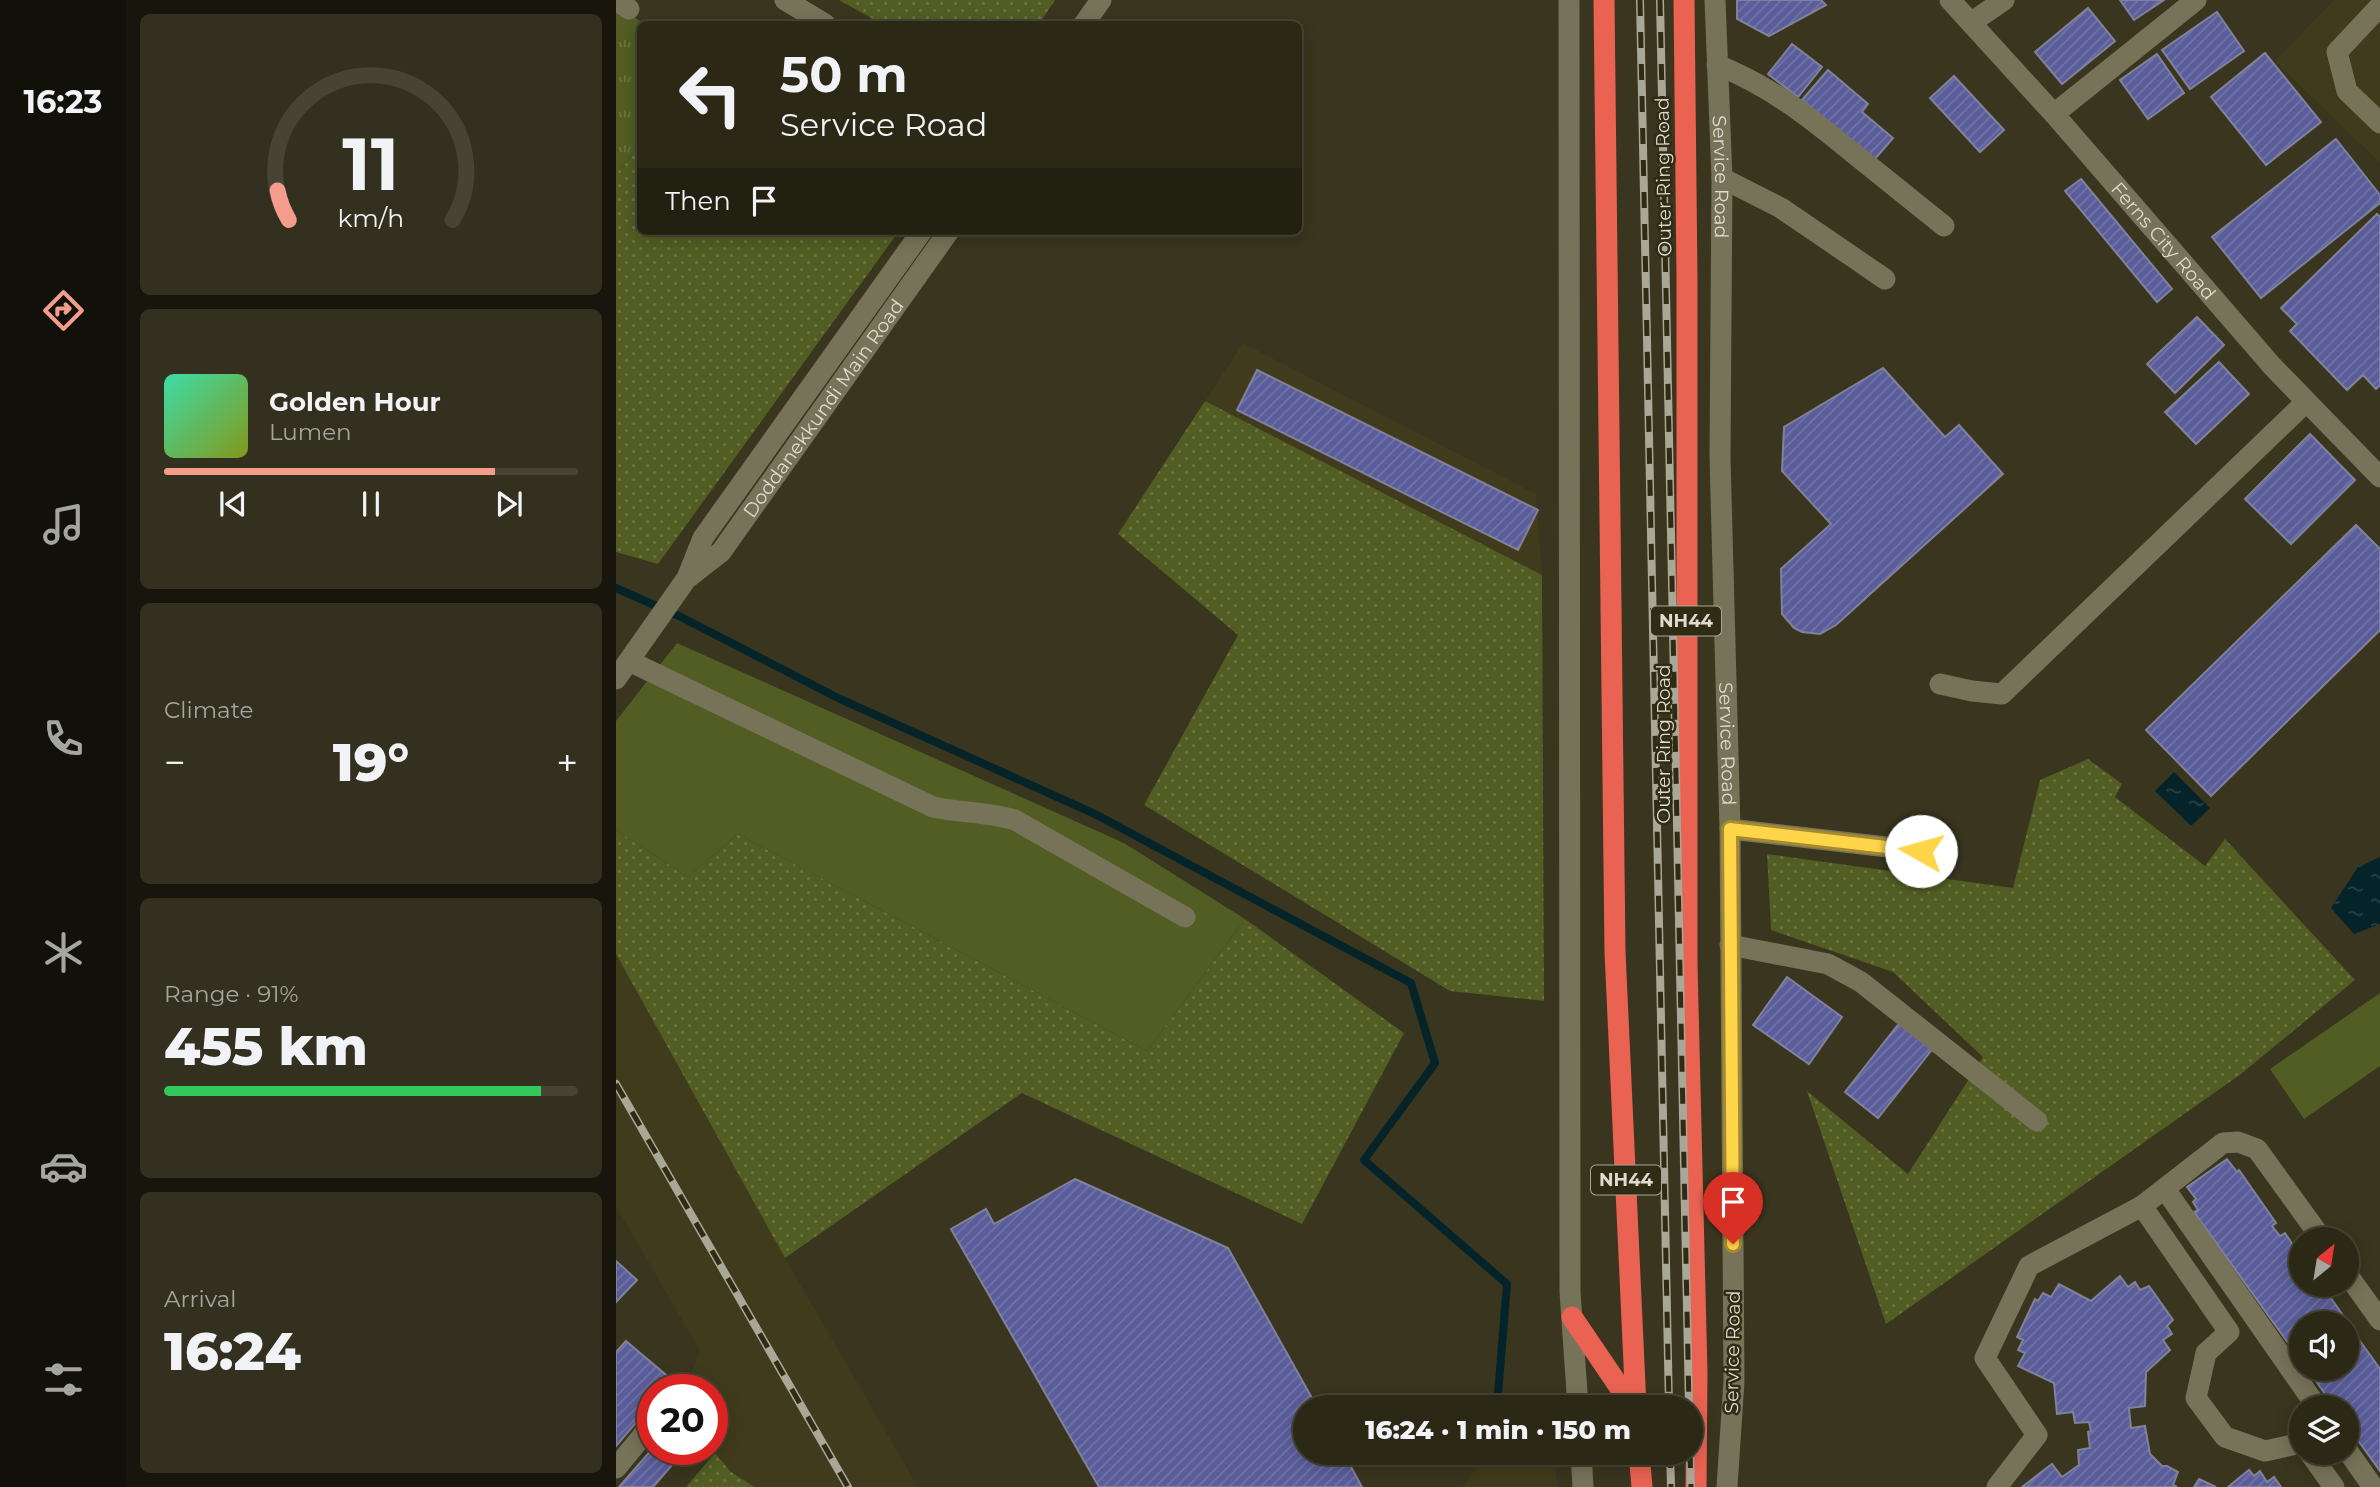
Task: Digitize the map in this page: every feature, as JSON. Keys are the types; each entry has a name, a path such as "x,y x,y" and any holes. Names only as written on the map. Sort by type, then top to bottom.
{"highway":[{"name":"NH44","path":"1604,0 1615,952 1634,1395"},
{"name":"Outer Ring Road","path":"1684,0 1687,278 1686,937 1697,1373 1696,1487"},
{"path":"1572,1317 1627,1395"},
{"path":"1640,1465 1642,1487"}],"street":[{"path":"785,0 820,21"},
{"path":"1086,21 1101,0"},
{"path":"1569,0 1570,1250 1577,1395"},
{"name":"Service Road","path":"1715,0 1722,178 1720,457 1730,829 1734,1381 1727,1487"},
{"name":"Ferns City Road","path":"1950,0 2054,114 2273,367 2380,477"},
{"path":"1972,22 2004,0"},
{"path":"2054,114 2196,0"},
{"path":"2380,6 2337,52 2347,91 2380,123"},
{"path":"1717,65 1770,90 1799,109 1944,226"},
{"path":"1722,178 1782,208 1885,279"},
{"name":"Doddanekkundi Main Road","path":"616,679 687,578 703,538 919,235"},
{"name":"Doddanekkundi Main Road","path":"687,578 720,552 946,235"},
{"path":"1940,684 2002,694 2306,402"},
{"path":"629,661 933,807 998,815 1015,820 1185,917"},
{"path":"1730,829 1948,854"},
{"path":"1730,945 1828,964 1844,971 2037,1121"},
{"path":"1997,1487 2037,1435 1985,1358 2029,1266 2143,1206 2223,1143 2238,1142 2257,1149 2313,1227"},
{"path":"2165,1189 2309,1395"},
{"path":"2143,1206 2230,1332 2206,1353 2196,1398 2225,1437 2265,1451 2289,1446"},
{"path":"2359,1291 2380,1320"},
{"path":"616,1468 637,1442"},
{"path":"1582,1465 1583,1487"},
{"path":"2318,1465 2334,1487"},
{"path":"2342,1487 2367,1479"}],"shaded area":[{"path":"2334,0 2380,0 2380,163 2275,61"},
{"path":"1243,343 1536,494 1542,575 1205,401"},
{"path":"616,954 785,1258 918,1487 755,1487 731,1472 725,1465 728,1465 728,1374 690,1374 700,1351 616,1206"},
{"path":"1479,1465 1556,1465 1557,1487 1463,1487"}],"green space":[{"path":"839,0 1055,0 1041,21 877,21"},
{"path":"616,6 640,21 637,21 637,149 616,174"},
{"path":"637,149 637,235 896,235 658,564 616,552 616,174"},
{"path":"1205,401 1542,575 1544,1001 1450,991 1144,805 1238,635 1118,534"},
{"path":"677,643 1124,843 1245,919 1147,1051 738,834 688,877 616,830 616,721"},
{"path":"2088,759 2122,784 2115,797 2205,866 2225,839 2355,980 2241,1074 1886,1324 1807,1091 1908,1174 1983,1057 1893,972 1771,930 1767,854 2013,888 2040,780"},
{"path":"616,830 688,877 738,834 1147,1051 1245,919 1404,1033 1302,1224 1022,1093 785,1258 616,954"},
{"path":"2380,993 2380,1066 2304,1119 2270,1069"},
{"path":"705,1465 725,1465 731,1472 755,1487 686,1487"}],"water":[{"path":"2174,772 2210,808 2191,826 2155,791"},
{"path":"2380,857 2380,924 2354,934 2331,908 2358,867"}],"building":[{"path":"1737,0 1821,0 1826,5 1769,36 1737,19"},
{"path":"2120,0 2164,0 2134,20"},
{"path":"2088,8 2115,41 2062,84 2035,52"},
{"path":"2217,12 2244,51 2190,89 2162,50"},
{"path":"1792,44 1822,67 1798,97 1768,74"},
{"path":"2265,53 2321,122 2266,165 2211,97"},
{"path":"2157,54 2184,93 2148,119 2120,80"},
{"path":"1828,70 1868,104 1862,112 1893,138 1874,160 1802,100"},
{"path":"1954,76 2004,130 1980,152 1930,98"},
{"path":"2336,139 2380,195 2380,203 2261,298 2212,237"},
{"path":"2081,179 2172,289 2157,302 2065,191"},
{"path":"2377,214 2380,217 2380,385 2376,389 2363,375 2347,390 2290,331 2297,324 2281,308"},
{"path":"2197,317 2224,345 2175,393 2147,364"},
{"path":"2219,362 2249,394 2196,444 2165,412"},
{"path":"1883,368 1945,437 1959,425 2003,474 1836,625 1820,634 1802,632 1794,628 1782,614 1781,569 1831,524 1782,471 1784,427"},
{"path":"1257,370 1538,510 1518,550 1237,410"},
{"path":"2310,434 2355,480 2291,544 2245,499"},
{"path":"2356,525 2380,549 2380,630 2211,796 2146,730"},
{"path":"1787,977 1842,1017 1809,1064 1753,1025"},
{"path":"1901,1021 1934,1047 1878,1118 1845,1092"},
{"path":"2227,1159 2237,1172 2239,1170 2276,1223 2272,1226 2280,1236 2285,1233 2289,1239 2289,1297 2330,1297 2340,1311 2289,1311 2289,1344 2194,1212 2198,1210 2193,1202 2196,1199 2187,1187"},
{"path":"1075,1179 1228,1248 1310,1395 1293,1395 1293,1465 1350,1465 1362,1487 1099,1487 951,1229 986,1209 994,1224"},
{"path":"616,1261 637,1280 616,1302"},
{"path":"2120,1276 2128,1287 2135,1282 2140,1290 2149,1286 2173,1320 2167,1326 2172,1334 2163,1340 2170,1350 2146,1372 2145,1406 2129,1408 2131,1428 2145,1426 2150,1454 2162,1466 2178,1472 2173,1485 2177,1487 2022,1487 2052,1464 2062,1477 2079,1465 2078,1450 2090,1448 2088,1432 2091,1431 2089,1422 2075,1423 2073,1412 2057,1414 2054,1383 2018,1366 2025,1353 2018,1350 2023,1340 2017,1337 2035,1299 2038,1301 2043,1293 2051,1297 2059,1284 2091,1301"},
{"path":"2359,1340 2380,1369 2380,1471 2359,1442 2359,1395 2326,1395 2316,1381 2359,1381"},
{"path":"626,1341 665,1374 637,1374 637,1422 616,1446 616,1352"},
{"path":"638,1465 672,1465 653,1487 619,1487"},
{"path":"2249,1470 2254,1476 2260,1471 2267,1482 2274,1477 2281,1487 2228,1487"},
{"path":"2199,1479 2216,1487 2194,1487"}],"waterway":[{"path":"616,588 679,616 838,698 1095,814 1411,983 1435,1063 1364,1160 1507,1284 1498,1395"}],"railway":[{"path":"1640,0 1669,1395"},
{"path":"1660,0 1689,1395"},
{"path":"616,1084 848,1487"},
{"path":"1670,1465 1671,1487"},
{"path":"1690,1465 1691,1487"}],"route":[{"path":"1733,1244 1730,829 1921,851"}]}
